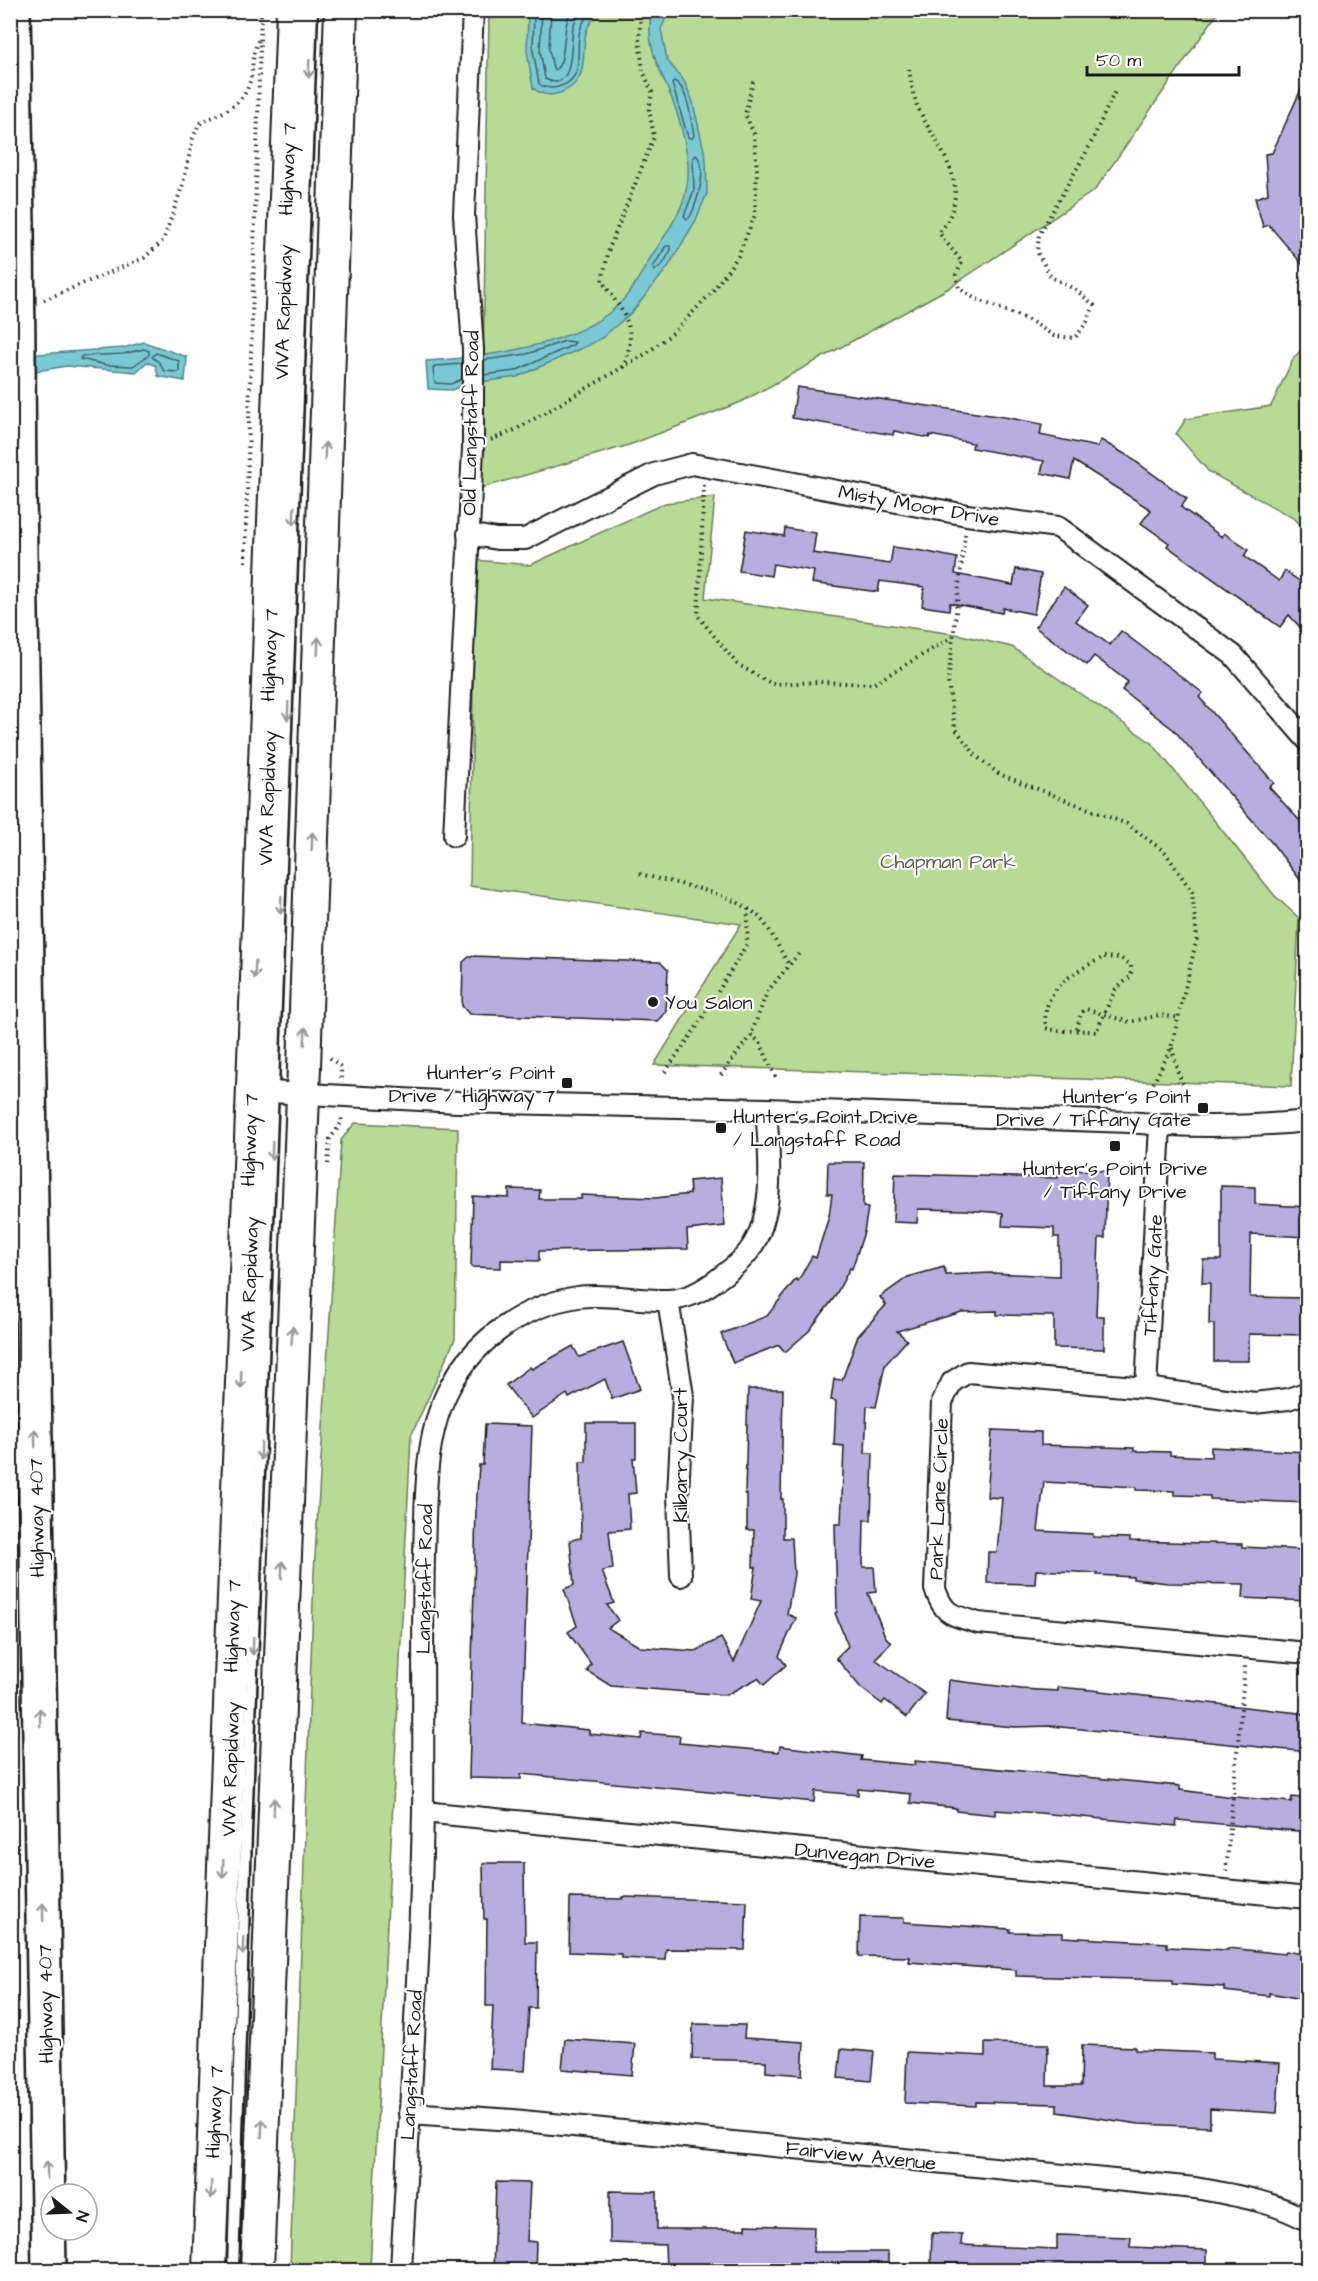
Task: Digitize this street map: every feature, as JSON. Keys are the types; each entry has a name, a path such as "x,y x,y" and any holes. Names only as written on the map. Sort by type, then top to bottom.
{"highway":[{"name":"Highway 407","path":"13,10 49,2271"}],"main road":[{"name":"Highway 7","path":"257,2271 292,10"},
{"name":"Highway 7","path":"208,2271 341,10"}],"street":[{"name":"Old Langstaff Road","path":"454,836 473,448 471,410 473,349 464,214 473,10"},
{"name":"Misty Moor Drive","path":"468,534 525,539 654,474 693,464 967,515 1058,526 1233,655 1308,741"},
{"path":"276,1093 458,1102 766,1109 1129,1122 1160,1126 1276,1124 1308,1121"},
{"name":"Langstaff Road","path":"401,2271 423,1812 422,1636 426,1497 432,1441 439,1411 452,1383 486,1341 513,1321 547,1304 582,1296 668,1300 688,1298 704,1290 730,1270 749,1251 761,1226 767,1199 766,1109"},
{"name":"Tiffany Gate","path":"1146,1388 1160,1126"},
{"name":"Kilbarry Court","path":"668,1300 683,1396 678,1494 681,1575"},
{"name":"Park Lane Circle","path":"1308,1392 1288,1399 1254,1403 1146,1388 968,1372 952,1382 942,1402 935,1589 942,1608 978,1623 1308,1653"},
{"name":"Dunvegan Drive","path":"423,1812 1308,1898"},
{"name":"Fairview Avenue","path":"409,2113 513,2120 1195,2188 1267,2204 1293,2212 1308,2221"}],"lane":[{"name":"VIVA Rapidway","path":"233,2271 246,1832 276,1093 312,10"}],"path":[{"path":"623,369 631,348 631,326 602,281 609,249 654,137 649,109 652,92 643,71 639,39 641,10"},
{"path":"58,295 144,258 163,241 183,184 193,138 199,124 224,111 246,95 251,82 254,48 260,39"},
{"path":"909,69 911,90 918,109 945,156 955,183 956,201 946,225 939,233 962,262 956,274 959,288 974,298 1031,321 1054,336 1075,338 1087,322 1094,305 1077,290 1051,278 1037,252 1039,235 1088,149 1116,89"},
{"path":"473,448 517,429 623,369 674,332 712,292 738,256 755,215 757,170 754,134 746,114 754,78"},
{"path":"705,468 698,616 737,664 772,684 819,682 873,684 951,638"},
{"path":"967,515 951,638 948,681 955,728 976,756 999,774 1127,824 1165,852 1192,892 1197,938 1180,1018 1171,1048 1150,1090"},
{"path":"640,874 726,897 748,909 760,918 789,965"},
{"path":"665,1072 705,1016 747,944 748,909"},
{"path":"721,1075 751,1035 767,992 801,951"},
{"path":"1104,957 1120,958 1131,965 1131,976 1115,990 1096,1032 1077,1029 1069,1032 1046,1028 1044,1013 1047,1002 1071,973 1104,957"},
{"path":"1077,1029 1080,1013 1086,1009 1129,1022 1160,1015 1180,1018"},
{"path":"751,1035 760,1042 776,1078"},
{"path":"1171,1048 1185,1088"},
{"path":"1224,1890 1246,1648"}],"green space":[{"path":"489,11 1219,11 1095,190 949,288 741,402 629,445 481,488"},
{"path":"1307,345 1307,532 1295,519 1209,472 1176,434 1186,419 1271,406 1294,357"},
{"name":"Chapman Park","path":"715,497 705,598 961,635 1012,647 1152,743 1275,896 1299,918 1291,1086 654,1065 741,924 470,886 475,560 530,565 665,503"},
{"path":"355,1123 458,1128 455,1339 411,1436 370,2270 290,2270 314,1572 341,1140"}],"water":[{"path":"528,11 597,11 586,32 580,75 570,88 560,93 546,94 533,88 527,51"},
{"path":"652,11 669,11 661,29 667,60 684,81 692,99 706,159 707,193 696,220 668,267 632,312 603,337 517,377 466,384 452,390 428,389 426,361 473,357 526,348 576,331 598,320 616,307 628,294 670,228 685,195 688,170 686,148 678,118 651,45"},
{"path":"144,342 187,357 185,381 158,376 156,366 147,362 136,372 67,366 11,375 11,356 123,348"}],"building":[{"path":"1308,74 1308,271 1269,225 1263,227 1255,198 1268,194 1265,154 1272,153"},
{"path":"797,387 1042,424 1040,435 1097,447 1101,440 1128,456 1187,499 1181,507 1222,537 1224,533 1248,550 1244,556 1279,581 1285,571 1308,587 1308,636 1289,615 1280,627 1167,546 1169,543 1141,523 1151,510 1074,461 1070,479 1041,473 1044,461 972,448 973,443 894,431 893,435 792,418"},
{"path":"785,528 816,533 813,553 890,564 893,547 923,551 957,558 955,574 1013,585 1016,569 1041,574 1034,614 1003,608 1002,613 950,603 949,610 922,606 924,587 880,581 878,592 812,583 814,571 773,564 771,576 739,571 746,530 784,536"},
{"path":"1064,587 1088,605 1076,621 1110,645 1121,631 1203,693 1199,697 1274,783 1269,787 1299,820 1308,812 1308,890 1272,843 1174,730 1122,690 1128,682 1094,656 1087,665 1035,627"},
{"path":"470,956 660,962 668,970 666,1012 657,1021 469,1014 462,1006 463,962"},
{"path":"828,1162 864,1162 863,1207 868,1208 864,1232 852,1269 850,1268 834,1298 809,1331 785,1352 779,1345 733,1363 721,1334 767,1316 796,1279 798,1281 812,1256 816,1258 829,1216 832,1194 827,1194"},
{"path":"1058,1170 1107,1171 1105,1238 1099,1238 1096,1316 1104,1316 1104,1349 1054,1348 1054,1316 997,1315 997,1311 962,1312 897,1331 907,1340 885,1365 876,1407 867,1406 865,1453 873,1453 871,1520 864,1520 863,1567 874,1567 876,1592 868,1593 885,1636 891,1643 875,1659 925,1694 907,1717 885,1700 882,1704 861,1688 836,1658 848,1646 835,1613 837,1612 835,1524 841,1524 844,1446 834,1445 836,1401 831,1400 834,1379 842,1380 858,1336 886,1305 880,1297 908,1277 944,1267 946,1275 991,1273 1059,1276 1059,1237 1054,1237 1054,1228 1002,1226 1003,1213 965,1210 918,1209 917,1223 893,1222 895,1174 1058,1178"},
{"path":"721,1178 725,1226 687,1230 688,1249 539,1251 539,1261 501,1260 501,1268 471,1267 473,1196 509,1198 509,1189 540,1190 539,1199 581,1199 581,1195 655,1198 690,1194 689,1181"},
{"path":"1221,1186 1255,1187 1255,1204 1308,1207 1308,1237 1251,1234 1250,1297 1308,1298 1308,1335 1249,1334 1249,1361 1214,1361 1214,1324 1209,1324 1210,1283 1202,1283 1203,1260 1221,1260"},
{"path":"623,1342 640,1389 612,1399 605,1379 569,1398 567,1394 532,1418 506,1385 530,1367 532,1369 573,1346 579,1357"},
{"path":"748,1389 783,1389 781,1499 783,1499 783,1538 792,1538 794,1574 787,1614 796,1618 779,1656 786,1665 764,1685 758,1678 726,1695 611,1686 587,1671 591,1664 568,1632 577,1626 564,1589 574,1585 570,1540 581,1538 580,1462 586,1462 586,1423 636,1423 636,1458 633,1458 636,1493 628,1494 630,1529 609,1531 613,1569 602,1571 614,1603 607,1605 618,1620 608,1628 640,1647 695,1651 721,1638 734,1662 761,1601 751,1599 756,1567 753,1567 754,1530 747,1530 747,1494 745,1494"},
{"path":"485,1424 532,1426 522,1723 589,1730 589,1734 641,1739 642,1733 680,1736 679,1743 779,1752 780,1746 862,1756 861,1760 914,1765 915,1761 1180,1786 1180,1790 1225,1796 1291,1802 1292,1797 1308,1799 1308,1832 1177,1820 1176,1826 995,1810 995,1815 910,1803 911,1794 858,1789 858,1795 815,1791 814,1802 521,1774 521,1779 469,1778 476,1510 479,1465 483,1465"},
{"path":"992,1430 1041,1432 1041,1445 1134,1448 1134,1451 1170,1452 1170,1455 1211,1457 1211,1447 1308,1452 1308,1503 1210,1499 1210,1496 1174,1495 1174,1491 1136,1490 1136,1487 1044,1482 1038,1531 1093,1534 1093,1537 1130,1538 1130,1541 1242,1544 1242,1547 1308,1550 1308,1601 1243,1598 1244,1584 1168,1583 1133,1579 1133,1577 1097,1575 1097,1573 1036,1570 1035,1584 987,1583 988,1552 997,1552 1002,1498 987,1497"},
{"path":"949,1680 1021,1689 1058,1691 1058,1687 1091,1690 1308,1714 1308,1752 1051,1726 1015,1727 946,1721"},
{"path":"483,1863 524,1863 525,1942 537,1942 536,2008 529,2008 525,2071 490,2069 493,2006 486,2006 487,1919 484,1919"},
{"path":"623,1897 747,1901 745,1950 666,1949 665,1960 621,1958 621,1954 569,1952 570,1898 623,1899"},
{"path":"860,1917 904,1918 904,1922 1010,1929 1010,1932 1063,1933 1063,1937 1167,1943 1167,1947 1228,1950 1228,1948 1285,1954 1286,1951 1308,1955 1308,2000 1269,1993 1269,1996 1224,1991 1224,1987 1172,1984 1172,1980 1016,1976 1016,1970 909,1962 910,1957 859,1956"},
{"path":"693,2024 745,2025 744,2038 804,2042 802,2075 766,2072 766,2061 692,2059"},
{"path":"565,2039 635,2044 632,2075 562,2069"},
{"path":"985,2043 1048,2044 1047,2086 1081,2086 1082,2045 1212,2053 1212,2059 1280,2063 1277,2113 1210,2109 1210,2127 1139,2124 1057,2112 1057,2104 976,2102 976,2106 905,2103 907,2052 985,2056"},
{"path":"841,2049 874,2052 871,2081 838,2078"},
{"path":"496,2182 530,2183 527,2241 536,2242 535,2271 493,2271"},
{"path":"610,2191 657,2192 657,2229 746,2229 746,2225 814,2227 813,2252 888,2252 888,2271 666,2271 665,2245 610,2243"},
{"path":"932,2233 962,2234 961,2245 1057,2249 1057,2235 1131,2237 1130,2247 1207,2250 1207,2271 981,2271 981,2264 931,2263"}],"place":[{"name":"You Salon","path":"653,1002"},
{"name":"Hunter's Point Drive / Highway 7","path":"567,1083"},
{"name":"Hunter's Point Drive / Tiffany Gate","path":"1203,1108"},
{"name":"Hunter's Point Drive / Langstaff Road","path":"721,1128"},
{"name":"Hunter's Point Drive / Tiffany Drive","path":"1115,1146"}]}
